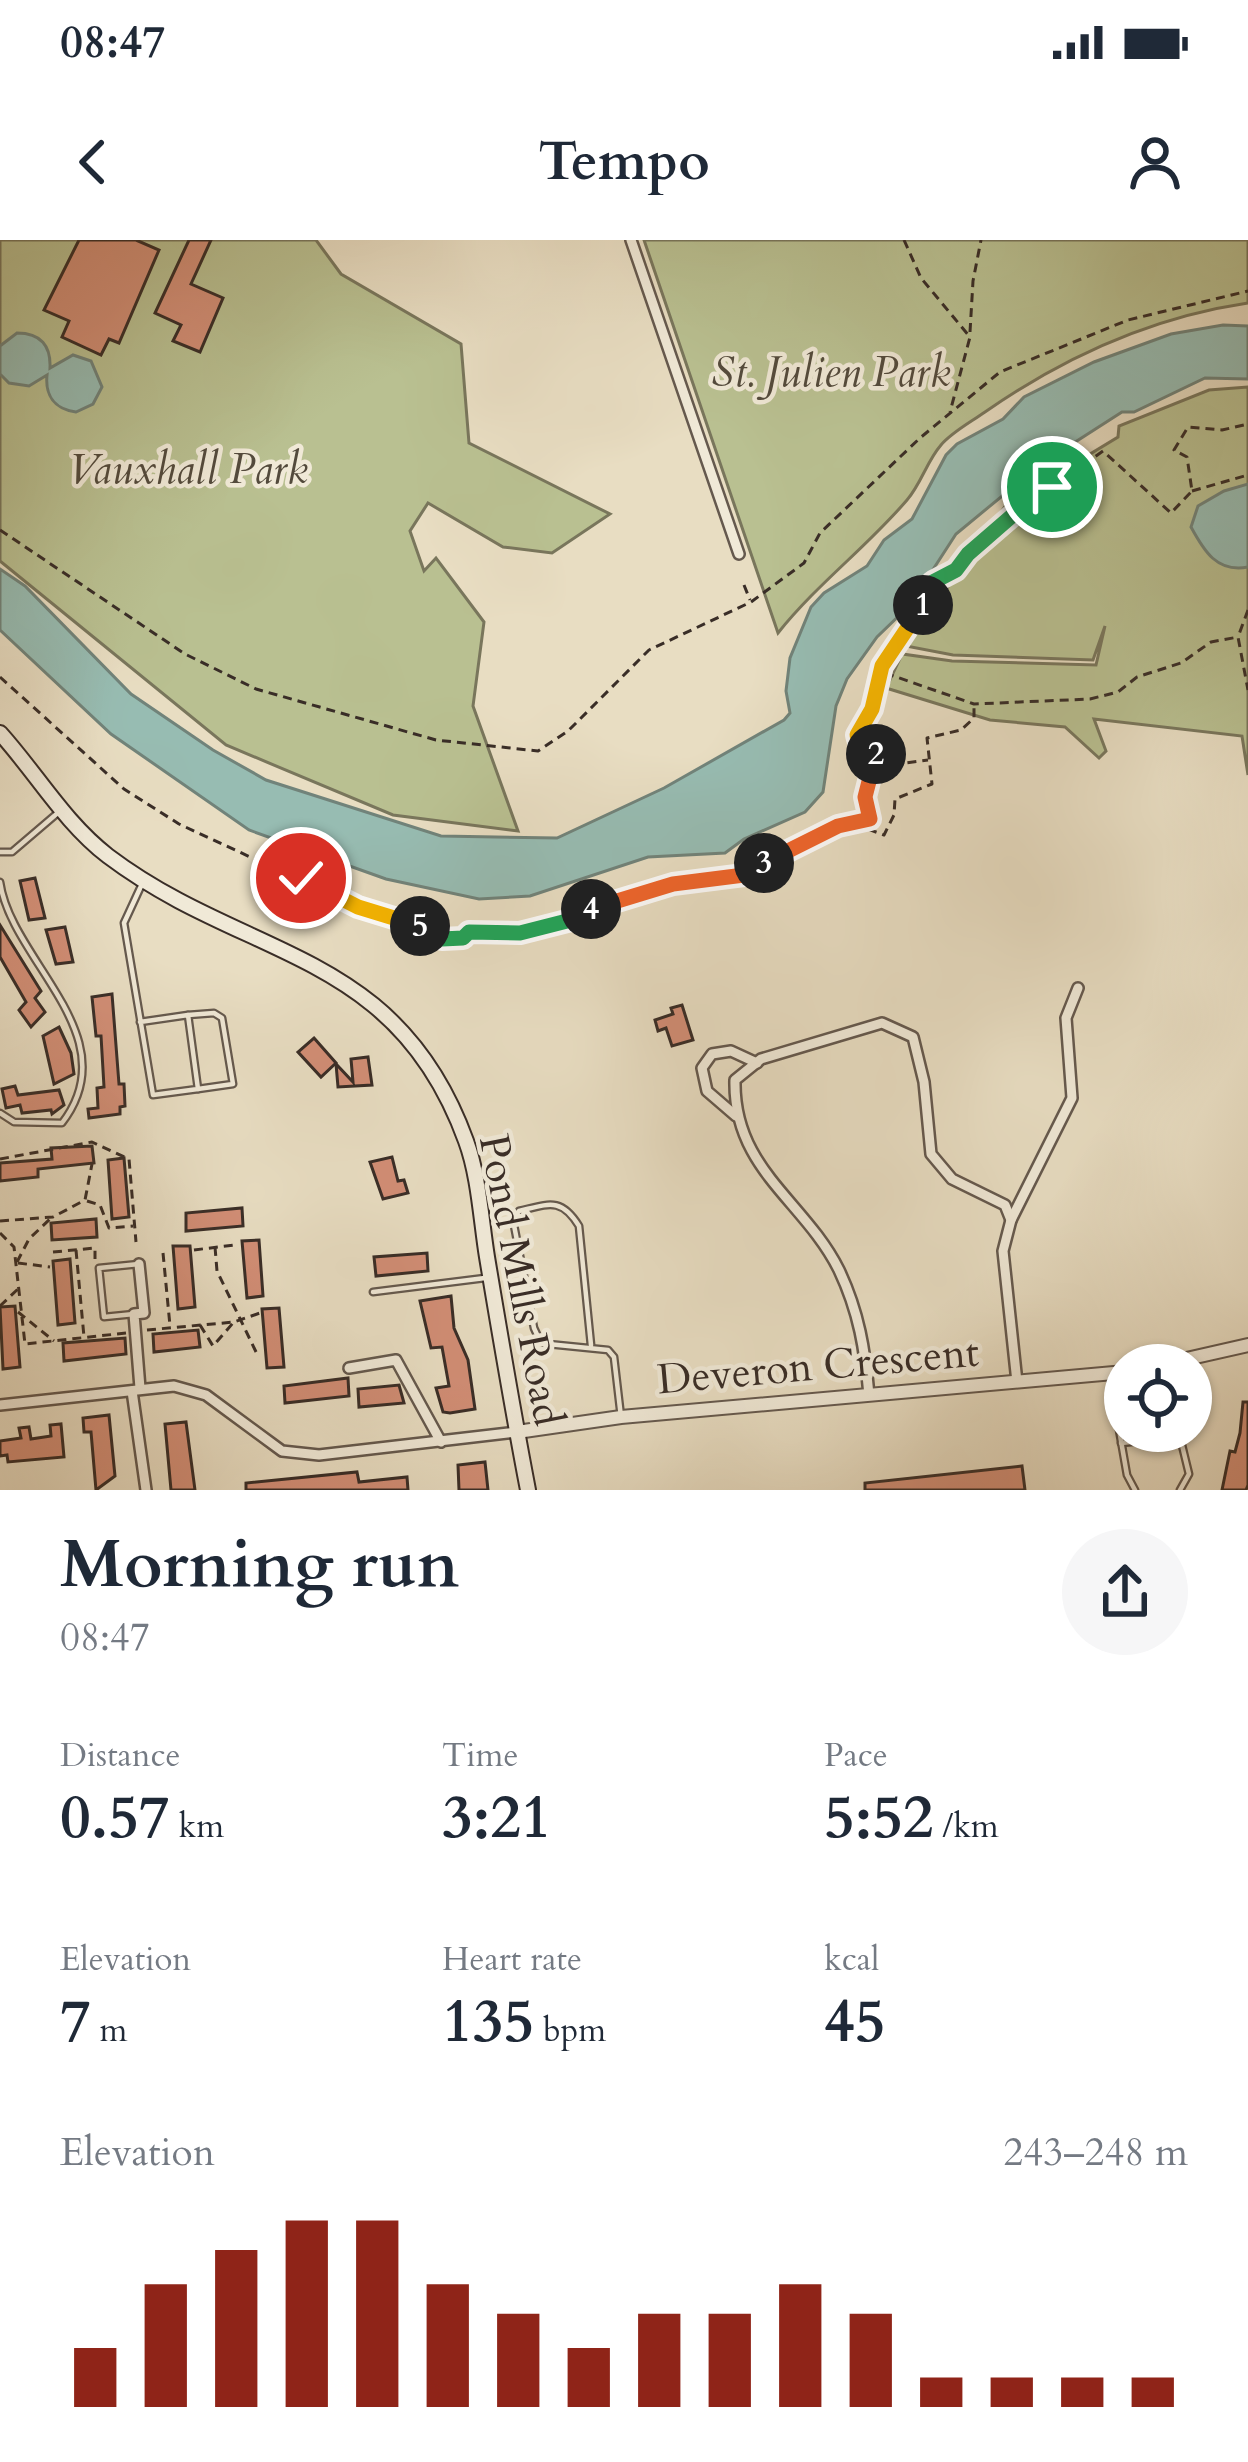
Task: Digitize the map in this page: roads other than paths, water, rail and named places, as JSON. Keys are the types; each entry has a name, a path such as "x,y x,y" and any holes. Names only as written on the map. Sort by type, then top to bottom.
{"main road":[{"name":"Pond Mills Road","path":"0,733 60,811 106,855 189,908 297,954 364,994 405,1033 435,1076 467,1142 528,1490"}],"street":[{"path":"631,240 739,554"},
{"path":"1017,1382 1003,1252 1012,1220 1072,1098 1066,1018 1078,988"},
{"path":"869,1395 863,1330 837,1266 752,1156 736,1116 735,1080 757,1063 882,1024 913,1037 924,1082 931,1154 952,1179 1005,1205 1012,1220"},
{"path":"736,1116 707,1091 702,1068 712,1054 731,1052 757,1063"},
{"path":"139,1264 144,1313 134,1314 136,1390 146,1490"},
{"path":"1212,1353 1248,1345"},
{"path":"350,1368 396,1360 441,1442"},
{"name":"Deveron Crescent","path":"517,1432 621,1417 1104,1373"},
{"path":"0,1405 174,1386 206,1395 282,1451 319,1455 517,1432"}],"lane":[{"path":"0,852 12,852 60,811"},
{"path":"140,1022 214,1013 222,1018 232,1084 153,1095 140,1022 124,923 145,880"},
{"path":"0,882 11,916 68,1011 82,1077 76,1104 62,1123 14,1122 0,1113"},
{"path":"188,1015 199,1089"},
{"path":"591,1345 579,1226 560,1205 519,1211 513,1220 540,1341 591,1345 614,1357 621,1417"},
{"path":"134,1314 104,1317 100,1268 139,1264"},
{"path":"373,1292 491,1277"},
{"path":"1124,1452 1135,1490"},
{"path":"1180,1490 1189,1474 1184,1452"}],"water":[{"path":"1248,326 1248,379 1205,378 1134,412 1122,412 1041,464 956,534 910,605 877,637 847,679 836,706 823,792 805,812 744,839 725,853 648,857 530,896 479,899 386,879 249,830 111,734 0,630 0,569 25,586 131,694 266,780 441,836 557,838 664,788 784,720 790,713 786,691 790,658 811,607 824,593 867,566 884,540 912,519 946,455 957,444 1003,419 1024,397 1094,362 1171,334"},
{"path":"17,333 43,342 50,368 73,355 91,361 102,387 93,404 76,412 62,408 49,395 47,375 29,386 9,383 0,374 0,346"},
{"path":"1248,484 1248,567 1228,567 1207,552 1191,527 1198,506"}],"park label":[{"name":"St. Julien Park","path":"831,372"},
{"name":"Vauxhall Park","path":"188,469"}]}
